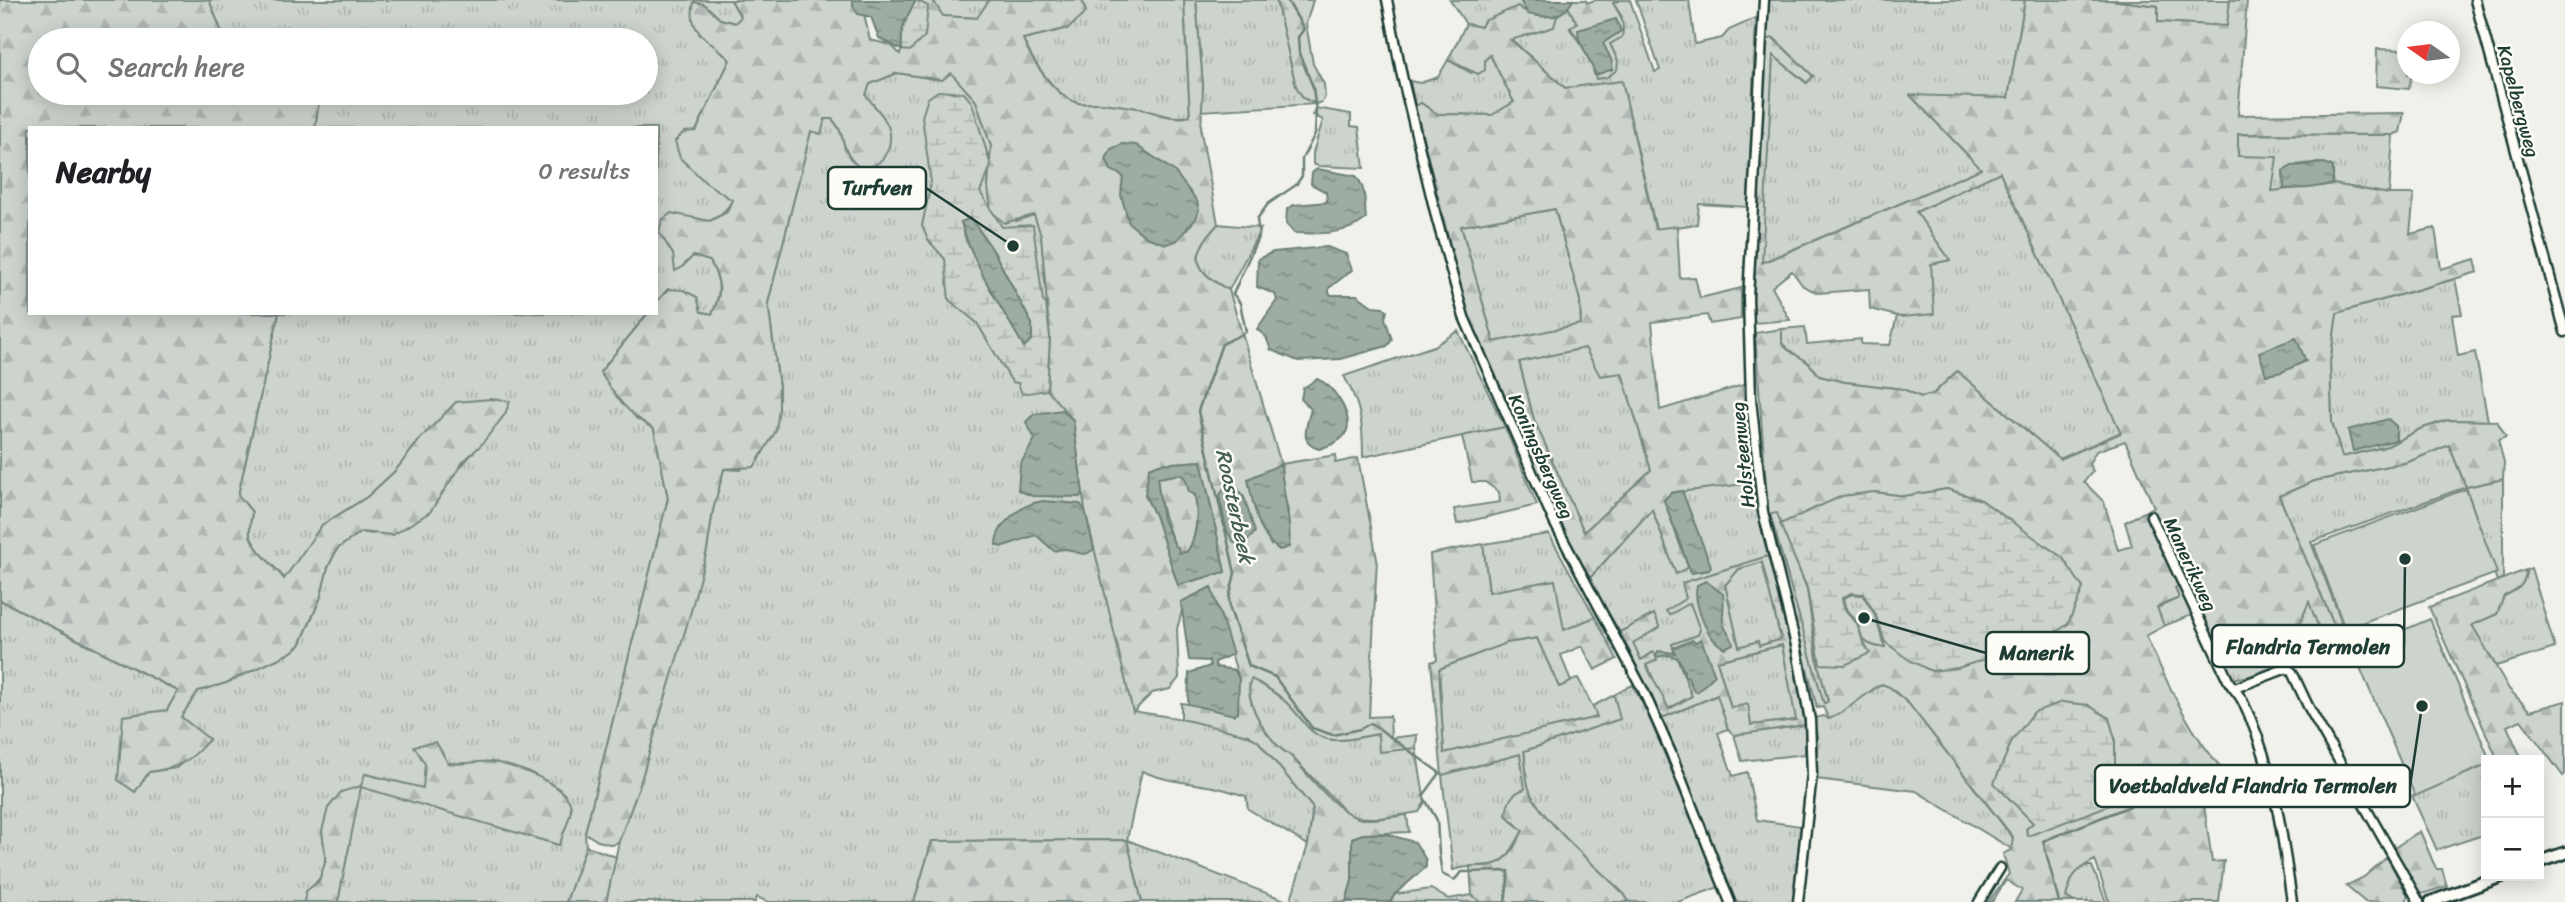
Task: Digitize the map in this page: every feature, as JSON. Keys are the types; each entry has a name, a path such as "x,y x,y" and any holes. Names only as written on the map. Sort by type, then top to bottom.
{"street":[{"name":"Koningsbergweg","path":"1387,0 1402,76 1464,317 1554,522 1643,690 1730,902"},
{"name":"Holsteenweg","path":"1765,0 1748,298 1751,399 1763,512 1796,645 1810,720 1812,775 1798,902"},
{"name":"Kapelbergweg","path":"2475,0 2565,332"},
{"name":"Manerikweg","path":"2151,516 2228,680 2243,701 2269,768 2276,794 2292,902"},
{"path":"2235,688 2287,668 2292,672 2308,706 2419,902"},
{"path":"2544,860 2565,853"},
{"path":"1979,902 2000,868"},
{"path":"2431,902 2488,881"}],"green space":[{"path":"0,0 209,0 220,28 28,28 28,105 318,105 315,126 28,126 28,315 279,315 238,495 252,512 252,541 284,579 322,525 367,497 395,471 422,437 456,402 490,399 510,401 505,414 481,445 463,462 430,512 393,535 361,532 337,549 328,567 320,599 300,645 290,653 226,683 198,691 181,717 209,739 183,763 149,772 135,792 118,780 123,716 167,710 178,691 0,600"},
{"path":"209,0 731,0 741,18 735,23 720,19 704,4 699,34 718,47 730,60 696,131 705,182 733,199 721,214 712,220 664,239 681,268 693,256 710,261 719,287 712,314 701,312 668,289 658,301 658,126 315,126 318,105 658,105 658,28 220,28"},
{"path":"731,0 853,0 853,6 864,14 870,40 891,45 900,54 916,0 933,0 943,16 977,18 989,0 1082,0 1086,12 1069,28 1023,39 1038,67 1053,86 1078,103 1116,105 1171,117 1184,117 1190,116 1184,0 1196,0 1203,86 1201,132 1218,224 1202,245 1199,262 1208,276 1229,290 1281,464 1336,455 1335,463 1358,458 1377,559 1369,717 1390,716 1391,738 1417,735 1416,748 1379,752 1378,734 1345,740 1319,736 1279,696 1251,679 1250,699 1266,732 1344,811 1363,819 1407,815 1409,832 1363,834 1352,838 1352,881 1346,902 1290,902 1308,845 1313,808 1258,741 1248,735 1181,719 1181,703 1188,704 1239,679 1211,588 1181,602 1182,611 1177,629 1179,678 1170,689 1152,693 1133,712 1085,510 1073,420 1047,390 1050,337 1041,235 1034,215 1004,223 991,211 988,187 991,146 976,101 951,73 942,80 897,73 870,84 866,95 883,117 890,133 885,156 872,167 864,170 850,158 832,119 825,119 821,134 811,131 768,303 779,387 776,431 754,467 724,469 691,611 639,787 619,841 613,845 598,841 585,833 668,498 654,429 623,405 600,372 646,315 658,315 658,301 668,289 683,290 697,297 701,312 712,314 716,307 719,287 710,261 693,256 675,271 673,254 659,232 662,220 671,213 710,221 727,212 732,200 705,182 680,158 675,141 684,132 696,131 730,60 697,29 692,13 694,2 704,4 720,19 735,23 741,17","holes":["1201,461 1225,572 1178,585 1155,515 1145,495 1159,464","1281,465 1282,488 1288,511 1271,545 1262,529 1248,479"]},
{"path":"916,0 928,6 925,36 910,51 902,50 904,24"},
{"path":"933,0 989,0 978,18 942,16"},
{"path":"1082,0 1184,0 1190,116 1170,116 1111,104 1078,103 1053,85 1032,57 1023,39 1069,28 1086,12"},
{"path":"1196,0 1276,0 1296,86 1303,98 1316,104 1201,111 1203,86"},
{"path":"1276,0 1313,0 1306,24 1313,64 1324,84 1325,97 1322,102 1316,104 1303,98 1296,86"},
{"path":"1450,0 1520,0 1528,14 1524,12 1485,21 1481,27 1466,24"},
{"path":"1573,0 1586,0 1587,3 1595,0 1619,0 1613,3 1622,19 1622,37 1610,44 1618,61 1617,70 1607,77 1596,79 1593,71 1597,75 1603,43 1621,31 1579,30 1579,39 1570,28 1577,23 1568,7"},
{"path":"1630,0 1655,72 1660,70 1636,0 1689,0 1695,44 1722,38 1729,30 1756,18 1748,207 1699,204 1697,224 1656,230 1622,81 1565,88 1511,39 1553,27 1557,16 1568,7 1577,23 1570,29 1589,56 1596,78 1607,77 1618,61 1610,44 1622,17 1613,3"},
{"path":"1769,0 2025,0 2008,98 1911,96 1981,169 1761,263 1773,55 1806,83 1813,76 1774,38 1766,40"},
{"path":"2025,0 2109,0 2158,6 2158,22 2227,26 2230,0 2247,0 2238,115 2404,113 2400,132 2393,135 2238,134 2238,156 2277,157 2272,191 2333,184 2389,194 2414,194 2410,234 2435,228 2441,269 2475,259 2478,272 2337,313 2330,362 2332,422 2342,457 2388,446 2420,429 2448,420 2497,421 2506,437 2498,440 2504,462 2503,479 2466,487 2449,445 2408,462 2314,481 2279,496 2339,637 2324,642 2309,602 2291,643 2252,642 2236,655 2214,642 2190,581 2175,588 2179,598 2157,607 2164,626 2146,636 2189,723 2224,771 2200,776 2212,862 2224,861 2219,902 2109,902 2095,860 2078,871 2072,879 2066,897 2074,902 2015,902 2022,890 2006,880 1992,902 1988,902 2009,874 2003,854 2012,849 2013,837 1909,704 1890,687 1882,684 1829,719 1823,707 1817,708 1768,513 1755,333 1782,329 1782,344 1810,364 1819,376 1903,389 1921,397 1933,394 1957,371 2060,459 2121,433 2000,172 1916,212 1950,260 1931,264 1934,314 1901,317 1870,309 1869,289 1818,293 1803,286 1792,271 1772,287 1790,320 1754,323 1753,295 1766,40 1773,38 1813,76 1807,83 1773,55 1762,263 1981,169 1910,95 2008,98","holes":["2125,441 2154,507 2125,522 2132,546 2118,550 2104,502 2084,482 2093,471 2089,464 2096,451","1947,489 1981,500 2062,558 2083,588 1885,642 1875,613 1863,594 1851,593 1842,598 1845,610 1857,623 1843,598 1852,594 1863,595 1874,613 1885,647 1871,645 1862,638 1865,646 1820,664 1807,588 1793,554 1807,589 1818,664 1828,701 1824,704 1770,514 1777,513 1781,524 1803,516 1817,507 1874,492 1904,496","2115,739 2115,803 2026,829 2033,824"]},
{"path":"2109,0 2230,0 2227,26 2158,22 2158,6"},
{"path":"1518,6 1536,15 1557,16 1554,27 1511,40 1565,88 1622,81 1655,229 1677,226 1680,278 1695,277 1700,298 1741,288 1741,319 1710,324 1707,315 1652,322 1660,410 1743,385 1752,483 1671,493 1664,500 1688,567 1676,574 1652,509 1588,580 1561,527 1468,315 1415,106 1421,103 1437,114 1492,115 1514,102 1490,55 1485,60 1485,70 1478,74 1448,60 1466,24 1481,27 1484,21","holes":["1555,209 1580,300 1581,324 1494,342 1461,226","1585,348 1600,376 1622,373 1651,470 1584,532 1534,420 1519,362"]},
{"path":"2377,49 2397,50 2397,84 2410,84 2409,89 2376,86"},
{"path":"1490,55 1514,102 1493,115 1437,114 1421,103 1415,106 1410,81 1420,83 1438,77 1448,60 1471,73"},
{"path":"951,72 976,101 991,146 988,187 1016,221 1034,215 1041,235 1050,337 1073,420 1083,493 1133,711 1215,726 1258,741 1313,808 1308,845 1248,809 1246,796 1168,780 1142,771 1127,840 932,841 914,902 768,902 757,897 755,902 606,902 619,841 639,787 707,550 713,510 724,469 741,470 779,387 768,303 811,131 825,119 832,119 840,131 850,158 864,170 884,118 865,95 870,84 897,73 942,80"},
{"path":"938,91 964,93 972,103 991,166 980,192 1002,227 1033,225 1050,337 1047,390 1022,394 1018,383 1012,382 977,323 949,300 945,259 928,240 922,226 931,183 922,117 928,98","holes":["971,218 994,252 1032,324 1024,347 966,240 961,222"]},
{"path":"1315,108 1351,114 1351,126 1359,127 1364,168 1313,164 1313,152 1323,120 1313,115"},
{"path":"2238,134 2393,135 2389,194 2333,184 2333,167 2314,163 2301,164 2283,171 2284,189 2272,192 2238,156"},
{"path":"2000,172 2121,432 2060,459 1957,371 1933,394 1921,397 1903,389 1819,376 1810,364 1782,343 1782,329 1805,327 1807,344 1861,339 1861,344 1890,345 1897,316 1902,317 1931,264 1950,260 1916,212"},
{"path":"1555,209 1580,300 1581,324 1494,343 1461,226"},
{"path":"1218,224 1261,228 1229,290 1208,276 1199,262 1202,245"},
{"path":"2455,279 2462,314 2452,315 2458,356 2475,352 2488,421 2448,420 2420,429 2388,446 2342,457 2332,422 2330,362 2337,313"},
{"path":"279,315 646,315 600,372 636,418 654,429 668,498 585,833 586,846 566,902 338,902 360,787 322,831 325,864 320,878 307,891 304,902 0,902 0,600 178,691 167,710 135,792 149,772 176,768 209,740 181,717 198,691 226,683 290,653 300,645 320,599 328,567 337,549 361,532 372,534 445,486 505,414 509,401 490,399 422,437 395,471 367,497 322,525 285,579 252,541 252,512 238,495","holes":["490,762 531,773 559,789 571,810 559,845 361,786 366,774 424,789 425,764"]},
{"path":"1458,331 1505,427 1363,457 1360,415 1344,376 1434,346"},
{"path":"1585,348 1622,373 1651,470 1584,532 1534,420 1519,361"},
{"path":"1505,427 1537,505 1457,524 1454,509 1500,502 1499,492 1485,482 1472,482 1462,436"},
{"path":"2449,445 2466,487 2311,542 2342,623 2334,625 2279,496 2314,481 2408,462"},
{"path":"1180,474 1192,489 1197,511 1191,544 1187,552 1178,553 1161,506 1158,478"},
{"path":"2503,479 2503,578 2497,581 2466,487"},
{"path":"1752,483 1768,556 1683,583 1686,598 1670,615 1690,602 1700,630 1698,635 1672,644 1692,696 1668,709 1646,664 1653,652 1641,660 1633,643 1654,615 1620,632 1588,580 1652,509 1676,574 1688,567 1691,573 1709,570 1710,566 1682,491"},
{"path":"1947,489 1981,500 2063,558 2083,588 2068,624 2046,639 1958,668 1931,671 1909,660 1885,642 1875,613 1863,594 1851,593 1842,598 1843,604 1856,623 1870,653 1845,665 1820,664 1807,588 1780,524 1842,496 1874,492 1904,496"},
{"path":"2466,489 2497,573 2345,629 2314,545"},
{"path":"1777,512 1807,589 1818,664 1828,702 1824,705 1770,514"},
{"path":"1549,534 1595,617 1564,631 1498,591 1489,592 1483,544"},
{"path":"1483,544 1489,592 1555,580 1564,630 1595,617 1617,659 1595,670 1582,646 1561,655 1571,682 1559,687 1537,638 1506,643 1439,669 1444,753 1597,717 1593,706 1614,695 1620,719 1524,751 1529,789 1545,815 1629,902 1481,902 1472,895 1470,866 1491,865 1504,860 1523,831 1506,815 1511,798 1525,789 1520,754 1442,775 1431,662 1437,660 1430,554"},
{"path":"1768,556 1791,648 1805,725 1734,735 1728,729 1717,695 1662,718 1620,632 1654,614 1660,627 1633,643 1641,660 1654,652 1657,660 1646,665 1669,709 1692,696 1672,644 1698,635 1700,630 1690,603 1669,615 1666,611 1686,598 1682,583","holes":["1762,562 1781,639 1759,646 1758,641 1739,647 1725,585 1739,569","1782,645 1796,720 1751,725 1748,704 1731,708 1717,661"]},
{"path":"1762,562 1781,640 1758,646 1758,642 1739,647 1725,585 1739,569"},
{"path":"2531,568 2555,648 2496,666 2472,625 2497,614 2504,596 2520,586 2526,570"},
{"path":"2526,570 2517,589 2504,596 2497,614 2472,625 2509,689 2530,711 2565,701 2563,776 2521,720 2507,726 2520,755 2496,755 2429,607"},
{"path":"2190,581 2195,594 2187,598 2194,614 2164,626 2157,608 2179,598 2175,588"},
{"path":"1852,594 1863,595 1874,613 1886,647 1871,645 1860,635 1857,623 1843,598"},
{"path":"2309,601 2324,641 2339,637 2341,641 2250,676 2231,679 2214,642 2236,655 2252,642 2291,643"},
{"path":"2430,619 2488,755 2481,755 2481,767 2415,796 2353,651"},
{"path":"1537,638 1559,687 1578,678 1598,717 1444,753 1439,669 1506,643"},
{"path":"1782,645 1797,720 1751,725 1731,708 1717,661"},
{"path":"1251,678 1284,700 1319,736 1340,740 1379,734 1379,752 1416,748 1425,802 1419,812 1376,818 1350,816 1266,732 1250,698"},
{"path":"1882,684 1890,687 1909,704 2013,838 2012,849 1916,791 1816,779 1817,737 1814,718 1824,716 1829,719"},
{"path":"1632,685 1647,711 1719,887 1678,902 1629,902 1557,829 1535,801 1528,785 1524,751 1619,719 1614,695"},
{"path":"1718,695 1728,729 1718,733 1733,776 1747,772 1757,820 1801,826 1793,902 1735,902 1662,718"},
{"path":"2062,702 2088,705 2109,718 2115,739 2115,803 2028,836 2026,829 2033,823 1994,783 2012,741 2034,712"},
{"path":"1805,725 1805,754 1742,761 1734,735"},
{"path":"436,742 448,763 500,764 525,771 561,791 571,809 559,845 361,787 338,902 304,902 306,891 319,881 326,860 322,831 328,808 341,792 361,786 365,774 423,788 425,764 414,746"},
{"path":"1520,754 1526,789 1511,821 1523,830 1514,846 1507,856 1495,864 1453,870 1442,775"},
{"path":"2481,767 2481,836 2437,850 2412,796"},
{"path":"2420,831 2436,869 2442,869 2447,886 2422,894 2416,889 2394,848"},
{"path":"1127,840 1290,902 1142,902"},
{"path":"1127,840 1142,902 914,902 932,841"},
{"path":"586,846 616,857 606,902 566,902"},
{"path":"2387,857 2408,896 2406,902 2365,902 2346,886 2364,877"},
{"path":"2083,866 2092,866 2106,902 2074,902 2066,897 2071,878"},
{"path":"1431,889 1448,899 1472,895 1481,902 1390,902 1395,894"}],"water":[{"path":"853,0 916,0 904,24 902,50 879,38 871,17 858,14"},
{"path":"1520,0 1573,0 1559,14 1542,16 1528,14"},
{"path":"1616,19 1621,31 1603,43 1613,69 1596,75 1579,39 1578,30"},
{"path":"1122,144 1136,145 1174,171 1197,201 1199,210 1196,219 1176,241 1166,244 1146,237 1129,223 1121,195 1123,176 1111,170 1106,159 1111,149"},
{"path":"2324,163 2333,167 2333,184 2284,189 2283,171 2292,166"},
{"path":"1317,169 1356,176 1363,191 1366,219 1341,231 1294,233 1286,224 1287,209 1294,205 1327,202 1326,192 1311,184 1312,173"},
{"path":"971,218 994,252 1032,324 1032,339 1024,347 966,239 961,222"},
{"path":"1327,247 1346,254 1352,270 1329,288 1329,293 1357,295 1372,306 1383,307 1387,311 1385,318 1392,340 1387,346 1341,359 1298,361 1271,350 1266,337 1257,329 1277,300 1275,294 1257,287 1258,259 1273,252"},
{"path":"2296,338 2306,361 2282,372 2266,375 2259,352"},
{"path":"1317,379 1329,387 1340,400 1348,423 1343,437 1319,449 1312,446 1306,438 1311,409 1301,399 1303,388"},
{"path":"1062,410 1073,420 1083,493 1080,497 1032,496 1018,490 1020,465 1035,439 1026,422 1034,414"},
{"path":"2388,419 2396,426 2396,440 2353,451 2348,430"},
{"path":"1201,461 1225,572 1178,585 1155,515 1145,495 1149,468 1159,464","holes":["1180,474 1185,477 1189,492 1195,495 1196,524 1191,546 1187,552 1179,553 1163,519 1158,478"]},
{"path":"1281,464 1290,537 1289,547 1280,550 1266,537 1262,529 1248,479"},
{"path":"1236,487 1244,497 1255,532 1241,543 1234,543 1227,531 1219,497 1224,488"},
{"path":"1682,491 1711,566 1709,570 1691,573 1664,500 1671,493"},
{"path":"1043,501 1080,504 1085,510 1094,549 1083,554 1066,549 1054,551 1036,535 1001,547 996,545 1001,529 1012,516"},
{"path":"1706,581 1723,594 1723,623 1733,644 1725,648 1712,638 1699,611 1697,585"},
{"path":"1211,587 1233,654 1215,662 1216,667 1235,670 1239,679 1238,712 1234,715 1188,704 1189,673 1210,666 1209,661 1189,660 1181,602"},
{"path":"1701,639 1715,675 1697,692 1687,676 1684,676 1678,658 1656,655 1658,651 1675,653 1673,648"},
{"path":"1363,834 1386,834 1415,842 1426,860 1426,867 1395,894 1390,902 1346,902 1352,881 1352,838"}],"waterway":[{"name":"Roosterbeek","path":"1287,0 1304,29 1298,37 1299,53 1313,87 1315,134 1302,159 1302,176 1296,185 1268,204 1257,219 1259,235 1233,294 1240,303 1246,332 1222,344 1198,411 1235,573 1229,598 1230,609 1249,666 1275,677 1312,728 1333,735 1360,729 1371,723 1440,773 1423,796 1437,820 1442,874 1454,880 1462,872 1509,871 1505,902"},
{"path":"2222,777 2260,770"},
{"path":"2059,902 2043,841 2185,784 2212,779"}],"place":[{"name":"Turfven","path":"1013,246"},
{"name":"Flandria Termolen","path":"2405,559"},
{"name":"Manerik","path":"1864,618"},
{"name":"Voetbaldveld Flandria Termolen","path":"2422,706"}]}
